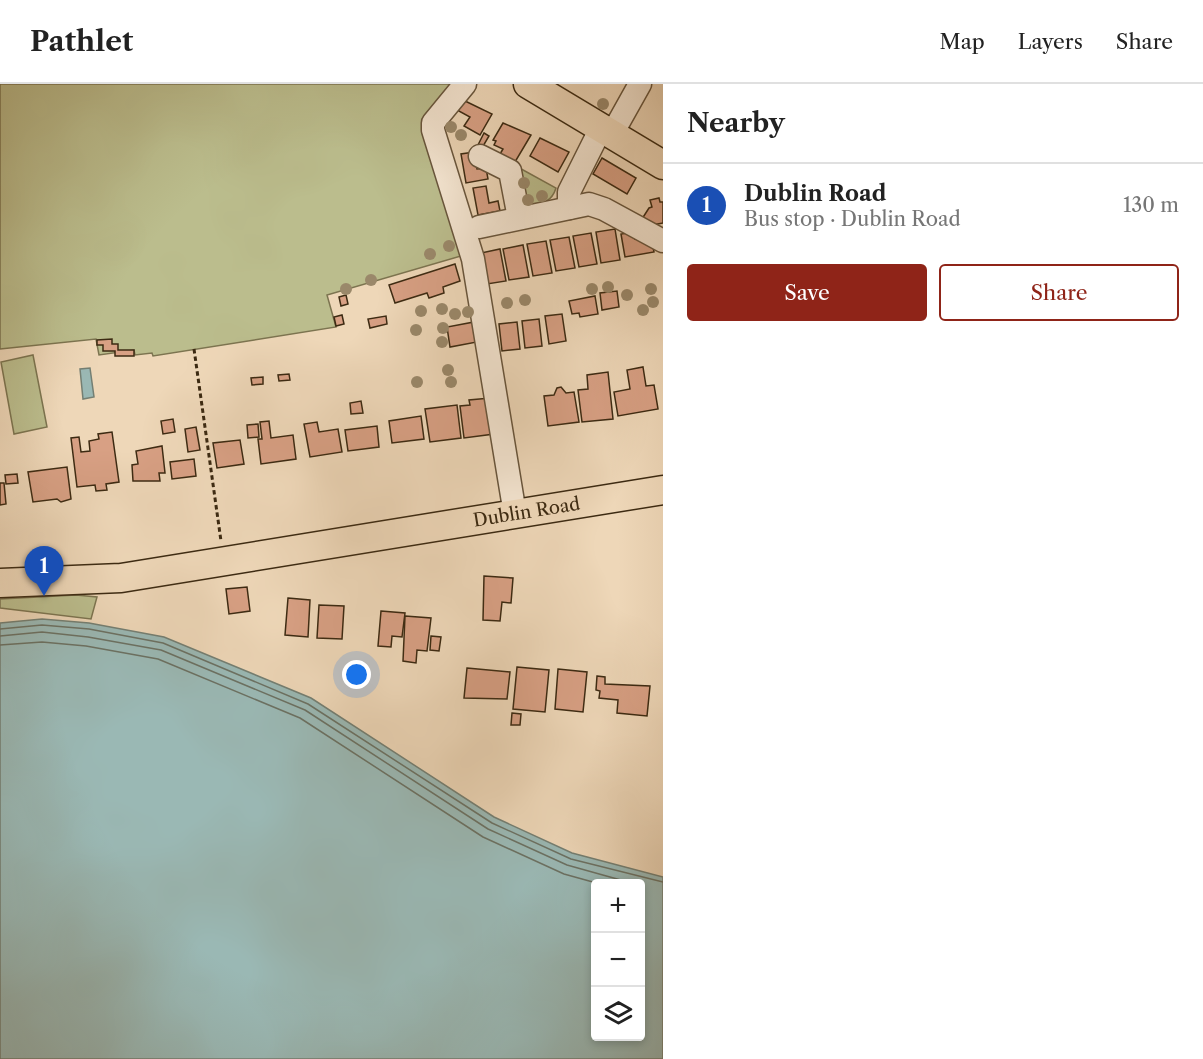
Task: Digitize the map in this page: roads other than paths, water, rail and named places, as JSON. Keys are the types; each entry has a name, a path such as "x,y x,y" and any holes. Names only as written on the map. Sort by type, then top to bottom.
{"main road":[{"path":"528,84 663,165"},
{"name":"Dublin Road","path":"0,583 121,578 663,490"}],"street":[{"path":"569,208 568,192 606,131 640,84"},
{"path":"450,85 433,123 433,130 473,260 515,514"},
{"path":"480,156 510,171 508,184 519,218"},
{"path":"479,227 589,204 618,216 663,241"}],"water":[{"path":"90,368 94,397 83,399 80,369"},
{"path":"42,619 89,623 164,637 311,698 494,817 572,853 663,877 663,1059 0,1059 0,623"}],"place":[{"name":"Dublin Road","path":"44,596"}]}
